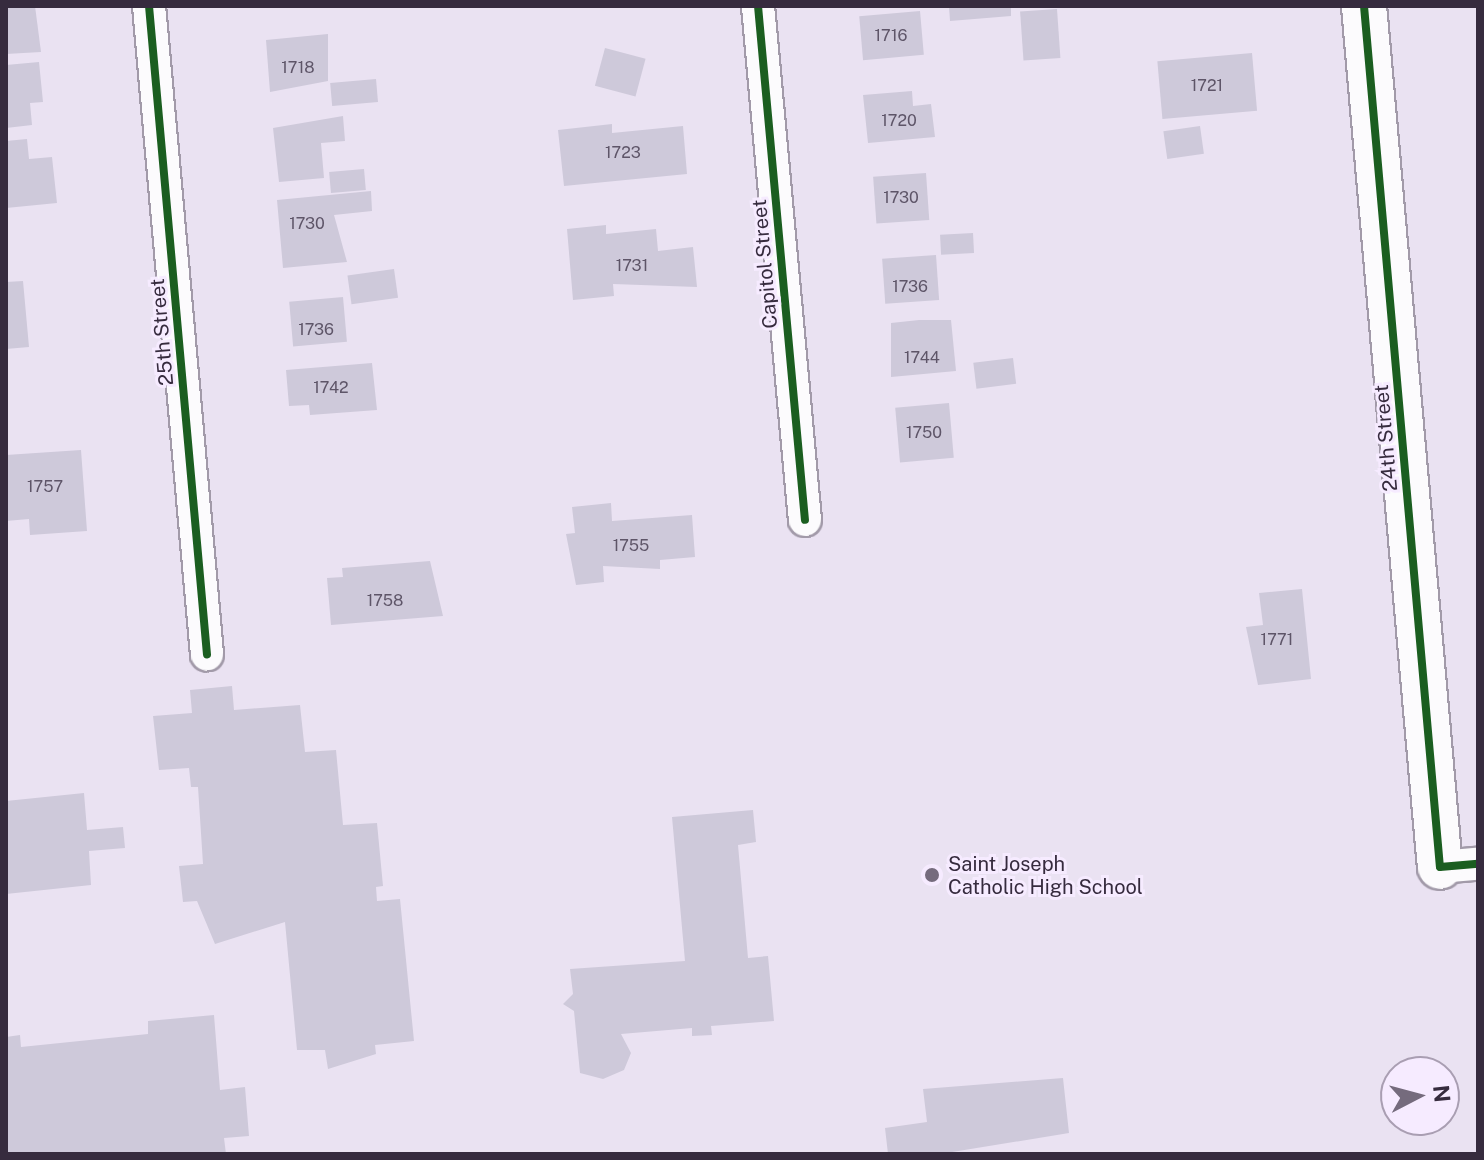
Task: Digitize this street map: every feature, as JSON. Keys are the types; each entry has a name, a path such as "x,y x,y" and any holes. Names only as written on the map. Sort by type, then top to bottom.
{"street":[{"name":"25th Street","path":"149,6 207,654"},
{"name":"Capitol Street","path":"758,6 805,520"},
{"name":"24th Street","path":"1364,6 1459,866"}],"building":[{"path":"6,6 35,6 41,52 6,54"},
{"path":"949,6 1011,6 1011,16 950,21"},
{"path":"1057,9 1060,58 1024,60 1020,12"},
{"path":"920,11 924,55 863,60 859,16"},
{"path":"328,34 328,81 270,92 266,40"},
{"path":"605,48 646,59 635,97 595,86"},
{"path":"1252,53 1257,111 1162,119 1157,61"},
{"path":"39,62 43,102 30,103 32,125 6,128 6,65"},
{"path":"376,79 378,102 332,106 330,83"},
{"path":"912,91 913,106 931,104 935,137 868,143 863,95"},
{"path":"343,116 345,141 321,143 324,178 279,182 273,128"},
{"path":"612,124 612,133 683,126 687,174 564,186 558,130"},
{"path":"1200,126 1204,154 1167,159 1163,131"},
{"path":"27,139 29,159 52,157 57,203 6,208 6,141"},
{"path":"364,169 366,190 331,193 329,172"},
{"path":"926,173 929,220 876,224 873,177"},
{"path":"371,191 372,211 334,215 347,262 283,268 277,200"},
{"path":"606,225 606,234 656,229 658,251 693,247 697,287 613,284 614,296 573,300 567,229"},
{"path":"973,233 974,253 941,255 940,235"},
{"path":"936,255 939,300 885,304 882,259"},
{"path":"394,269 398,298 351,304 347,276"},
{"path":"23,281 29,347 6,349 6,282"},
{"path":"343,297 347,342 293,347 289,302"},
{"path":"951,320 956,371 891,377 891,323"},
{"path":"1013,358 1016,384 976,389 973,363"},
{"path":"372,363 377,410 310,415 309,405 289,406 286,370"},
{"path":"949,403 954,458 900,462 895,408"},
{"path":"81,450 87,531 30,535 29,519 6,521 6,455"},
{"path":"611,503 612,521 692,515 695,557 660,560 660,569 603,566 604,582 576,585 566,534 575,533 572,507"},
{"path":"430,561 443,616 331,625 327,578 343,577 342,568"},
{"path":"1302,589 1311,679 1258,685 1246,627 1263,625 1259,593"},
{"path":"232,686 234,710 300,705 305,752 336,750 343,825 377,823 383,886 376,887 377,901 400,899 414,1041 375,1045 376,1054 328,1069 325,1050 297,1050 285,922 215,944 197,901 183,902 179,866 203,864 198,787 191,787 189,768 159,770 153,716 192,713 190,690"},
{"path":"84,793 87,830 123,827 125,848 89,851 91,885 6,894 6,801"},
{"path":"753,810 756,842 738,845 748,958 768,956 774,1021 711,1026 712,1035 692,1036 692,1028 621,1034 631,1053 624,1070 603,1079 580,1073 574,1011 563,1004 573,994 570,969 685,961 672,817"},
{"path":"214,1015 220,1090 245,1087 249,1136 224,1138 226,1154 6,1154 6,1037 20,1035 21,1047 148,1034 148,1021"},
{"path":"1063,1078 1069,1133 940,1154 888,1154 885,1128 927,1122 923,1089"}],"cycle path":[{"path":"149,6 207,654"},
{"path":"758,6 805,520"},
{"path":"1364,6 1440,867 1478,864"}],"place":[{"name":"Saint Joseph Catholic High School","path":"932,875"}]}
